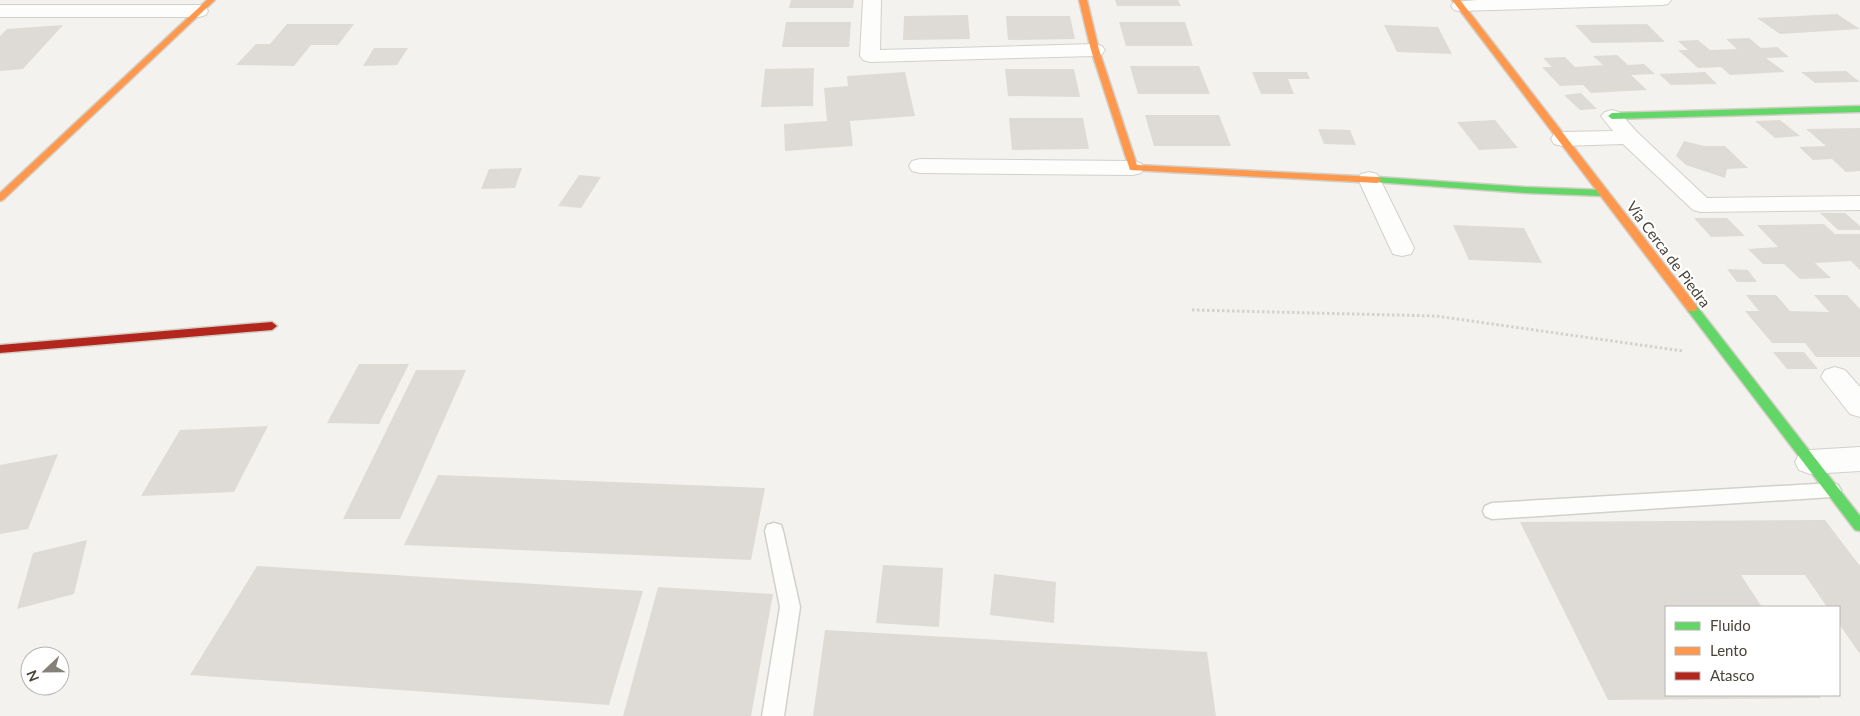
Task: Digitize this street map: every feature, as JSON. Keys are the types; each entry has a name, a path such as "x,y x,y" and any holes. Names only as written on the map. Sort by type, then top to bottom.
{"street":[{"path":"872,0 870,56 1095,50"},
{"path":"1083,0 1095,50 1133,168"},
{"path":"1458,3 1662,0"},
{"name":"Vía Cerca de Piedra","path":"1458,3 1860,526"},
{"path":"0,11 205,5"},
{"path":"0,198 205,5"},
{"path":"1612,116 1860,109"},
{"path":"1612,116 1629,137 1701,205 1860,203"},
{"path":"1562,139 1629,137"},
{"path":"920,166 1133,168 1369,179 1525,190 1604,193"},
{"path":"1369,179 1402,248"},
{"path":"0,349 272,326"},
{"path":"1860,377 1835,377 1860,406"},
{"path":"1810,462 1860,459"}],"lane":[{"path":"1492,512 1832,490"},
{"path":"773,716 790,607 774,531"}],"path":[{"path":"1192,310 1436,316 1730,358"}],"building":[{"path":"791,0 854,0 853,8 789,8"},
{"path":"1115,0 1178,0 1181,6 1117,6"},
{"path":"1837,14 1860,29 1780,34 1757,18"},
{"path":"968,15 970,39 903,40 904,16"},
{"path":"1006,16 1070,16 1075,39 1008,40"},
{"path":"786,22 851,22 849,47 782,47"},
{"path":"1119,22 1185,22 1193,46 1126,46"},
{"path":"287,24 354,24 338,45 311,45 294,66 236,65 256,44 270,44"},
{"path":"1647,24 1665,42 1592,43 1575,25"},
{"path":"63,25 23,69 0,71 0,36 7,29"},
{"path":"1384,25 1438,27 1452,54 1397,52"},
{"path":"1749,38 1761,48 1777,47 1789,57 1766,58 1785,72 1730,75 1721,67 1698,68 1678,50 1688,50 1678,41 1698,40 1710,50 1737,49 1726,39"},
{"path":"374,48 408,48 397,65 363,66"},
{"path":"1617,55 1628,65 1644,64 1655,74 1631,75 1647,90 1591,93 1583,85 1560,86 1542,67 1552,67 1543,58 1565,57 1575,67 1603,65 1593,56"},
{"path":"1130,66 1199,66 1210,94 1138,94"},
{"path":"814,68 813,106 761,107 765,69"},
{"path":"1005,69 1074,69 1080,97 1008,96"},
{"path":"1846,71 1860,82 1815,83 1801,72"},
{"path":"905,72 915,116 850,121 853,146 785,151 784,124 827,121 824,88 848,86 847,76"},
{"path":"1252,72 1307,72 1310,79 1288,79 1294,94 1261,94"},
{"path":"1705,72 1717,84 1671,85 1659,74"},
{"path":"1581,93 1597,109 1580,110 1564,95"},
{"path":"1145,115 1219,115 1231,146 1154,146"},
{"path":"1009,118 1083,118 1089,149 1012,150"},
{"path":"1495,120 1518,148 1479,150 1457,122"},
{"path":"1780,120 1800,136 1775,138 1755,121"},
{"path":"1860,128 1860,171 1846,172 1832,159 1813,160 1799,147 1826,146 1806,129"},
{"path":"1318,129 1350,130 1356,145 1324,144"},
{"path":"1684,141 1704,146 1725,146 1748,168 1727,169 1725,178 1686,165 1676,156"},
{"path":"522,168 515,188 481,189 489,169"},
{"path":"579,175 601,177 581,208 558,206"},
{"path":"1820,213 1845,213 1860,226 1860,230 1838,230"},
{"path":"1694,218 1727,218 1745,236 1711,237"},
{"path":"1824,224 1835,234 1860,234 1860,270 1851,261 1815,263 1831,278 1800,279 1784,264 1763,264 1748,249 1778,247 1757,225"},
{"path":"1453,225 1524,228 1542,263 1469,260"},
{"path":"1727,269 1748,270 1757,282 1737,282"},
{"path":"1746,295 1776,295 1790,311 1829,312 1814,295 1847,295 1860,309 1860,357 1816,357 1805,343 1772,343 1745,311 1759,311"},
{"path":"1773,352 1804,352 1818,369 1787,369"},
{"path":"359,364 409,364 379,424 327,423"},
{"path":"416,370 466,370 400,519 343,519"},
{"path":"268,426 234,492 141,496 180,430"},
{"path":"58,454 28,529 0,534 0,465"},
{"path":"438,475 765,488 751,560 404,545"},
{"path":"1825,520 1860,566 1860,654 1840,625 1840,606 1826,606 1805,575 1741,575 1761,606 1665,606 1665,696 1820,696 1821,698 1608,700 1520,522"},
{"path":"87,540 74,594 17,609 33,553"},
{"path":"883,565 943,568 939,627 876,623"},
{"path":"257,566 643,591 609,705 190,675"},
{"path":"994,574 1056,582 1054,623 990,615"},
{"path":"658,587 773,594 751,716 623,716"},
{"path":"825,630 1207,652 1216,716 813,716"}],"traffic: fast":[{"path":"1612,116 1860,109"},
{"path":"1377,180 1603,193"},
{"path":"1692,308 1860,526"}],"traffic: slow":[{"path":"0,198 211,0"},
{"path":"1083,0 1095,50 1133,168 1377,180"},
{"path":"1456,0 1692,308"}],"traffic: jam":[{"path":"0,349 272,326"}]}
